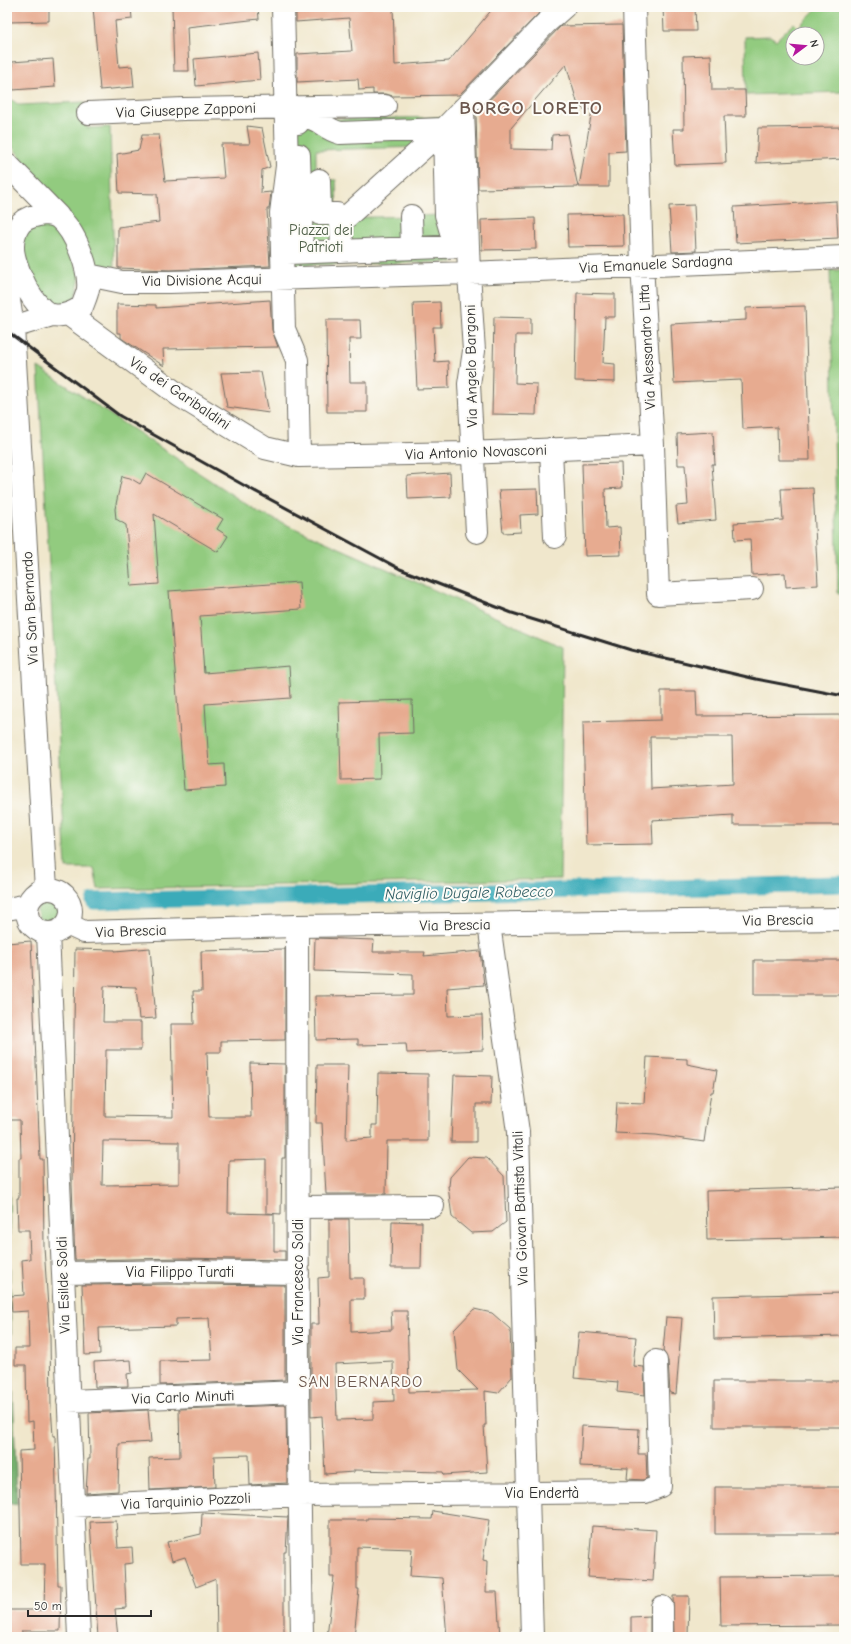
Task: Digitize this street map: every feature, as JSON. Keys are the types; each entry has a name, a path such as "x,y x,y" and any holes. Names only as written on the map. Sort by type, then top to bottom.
{"street":[{"path":"283,7 287,166 281,213 292,252"},
{"path":"341,250 341,222 444,129 546,23 564,7"},
{"name":"Via Alessandro Litta","path":"634,7 642,265 653,445 658,594 752,589"},
{"name":"Via Giuseppe Zapponi","path":"88,113 285,107 377,106 370,140"},
{"path":"461,246 464,141 463,109"},
{"path":"299,456 297,360 284,329 282,279 292,252 307,150 298,117 313,117 332,131 370,140 444,129"},
{"path":"282,279 468,273 461,246 446,215 444,129"},
{"path":"7,164 58,216 69,230 78,248 88,275 88,290 67,312"},
{"path":"319,180 320,214 346,216 341,250 324,277"},
{"path":"13,247 16,229 27,218 44,214 58,216"},
{"path":"411,216 412,248"},
{"path":"7,226 19,270 34,302 67,312"},
{"path":"292,252 461,246"},
{"name":"Via Emanuele Sardagna","path":"468,273 844,257"},
{"name":"Via Angelo Bargoni","path":"468,273 474,351 469,384 474,452 477,532"},
{"path":"88,275 122,282"},
{"name":"Via Divisione Acqui","path":"122,282 282,279"},
{"path":"14,327 67,312 122,282"},
{"name":"Via San Bernardo","path":"7,287 14,327 46,889"},
{"name":"Via dei Garibaldini","path":"67,312 180,396 265,448 299,456"},
{"name":"Via Antonio Novasconi","path":"299,456 474,452 653,445"},
{"path":"551,449 555,537"},
{"path":"46,889 54,890 66,897 71,911 58,929 35,928 17,907 35,894 46,889"},
{"name":"Via Brescia","path":"58,929 84,932 297,926 844,919"},
{"name":"Via Giovan Battista Vitali","path":"489,924 518,1132 532,1637"},
{"name":"Via Francesco Soldi","path":"297,926 298,1392 302,1637"},
{"name":"Via Esilde Soldi","path":"58,929 63,1273 79,1637"},
{"path":"298,1207 433,1206"},
{"name":"Via Filippo Turati","path":"63,1273 181,1271 298,1273"},
{"name":"Via Endertà","path":"299,1494 645,1492 660,1486 656,1361"},
{"name":"Via Carlo Minuti","path":"68,1401 298,1392"},
{"name":"Via Tarquinio Pozzoli","path":"73,1506 299,1494"},
{"path":"662,1607 662,1637"}],"green space":[{"path":"818,7 844,7 844,92 746,95 745,37 770,36 776,40 785,32 785,66 825,66 825,26 799,26"},
{"path":"7,93 9,98 19,105 84,102 87,128 110,127 114,271 100,267 93,261 61,208 7,140"},
{"name":"Piazza dei Patrioti","path":"449,117 453,262 295,265 291,120","holes":["444,129 445,215 337,218 336,180 316,180 316,150 424,147"]},
{"path":"54,224 62,234 80,276 75,301 54,307 40,297 21,247 24,233 32,225"},
{"path":"830,270 844,270 844,594 838,594"},
{"path":"38,367 258,512 563,647 560,879 98,889 94,868 66,868"},
{"path":"49,899 54,900 60,906 60,916 54,922 49,923 44,922 38,916 37,911 38,906 44,900"},
{"path":"7,1130 9,1130 10,1296 7,1296"},
{"path":"7,1296 10,1296 17,1505 7,1501"}],"building":[{"path":"9,7 49,7 49,21 9,22"},
{"path":"93,7 131,7 132,19 115,21 119,67 132,66 134,87 100,90"},
{"path":"172,7 258,7 259,19 187,27 189,71 174,71"},
{"path":"296,7 393,7 395,65 449,61 494,7 542,7 542,10 459,95 393,96 373,94 373,89 359,90 358,79 297,82 297,54 352,51 349,18 296,22"},
{"path":"663,7 695,7 696,31 664,31"},
{"path":"622,25 626,151 609,152 609,187 579,187 592,110 583,109 577,102 566,64 511,128 511,149 551,150 552,135 567,134 578,187 478,189 476,114 561,26"},
{"path":"258,53 260,80 196,86 194,59"},
{"path":"711,55 712,90 745,90 746,116 724,116 726,163 675,165 673,129 684,129 683,56"},
{"path":"53,59 55,87 13,90 12,62"},
{"path":"247,126 262,128 270,167 262,170 261,193 271,192 269,209 267,209 270,266 170,270 118,268 118,227 159,222 157,194 119,193 117,154 139,150 142,135 159,135 165,181 224,178 221,144 250,144"},
{"path":"844,127 844,159 756,163 758,128"},
{"path":"836,201 838,238 736,243 734,207"},
{"path":"694,205 696,251 672,252 669,206"},
{"path":"623,214 624,246 568,247 567,215"},
{"path":"535,218 536,249 482,250 481,220"},
{"path":"577,293 615,294 615,317 605,317 603,363 615,364 615,382 575,381"},
{"path":"270,300 272,330 278,347 163,349 164,366 121,338 121,333 117,333 117,304 156,305 156,308"},
{"path":"440,302 441,327 433,327 435,362 448,361 449,388 417,389 413,303"},
{"path":"805,306 810,460 778,460 777,427 743,429 741,380 674,383 671,324 746,320 746,308"},
{"path":"494,317 531,318 531,335 516,335 515,383 537,384 536,415 492,414"},
{"path":"326,320 360,320 361,339 349,339 350,382 367,382 367,412 327,412"},
{"path":"261,372 269,413 227,407 221,373"},
{"path":"713,432 715,464 712,464 716,520 678,523 676,506 688,505 685,465 678,465 677,434"},
{"path":"621,463 622,488 605,489 606,528 620,527 621,555 585,556 582,464"},
{"path":"146,473 223,519 217,529 228,536 218,552 154,514 159,584 131,586 126,525 116,519 115,509 122,476 130,478 140,484"},
{"path":"450,473 451,497 408,499 407,476"},
{"path":"813,488 818,585 786,587 785,573 752,575 750,539 735,540 734,523 783,520 781,489"},
{"path":"537,489 538,514 520,515 521,532 503,533 499,490"},
{"path":"299,582 301,609 200,616 204,673 289,666 291,698 205,704 209,765 224,764 225,787 184,790 169,591"},
{"path":"661,691 696,691 697,716 844,715 844,825 733,825 733,815 652,820 653,844 586,845 583,722 661,720","holes":["650,737 732,737 733,784 651,789"]},
{"path":"412,700 413,733 379,734 380,779 341,780 339,702"},
{"path":"315,938 374,940 373,952 425,952 424,956 480,951 484,985 447,988 448,1016 482,1015 483,1050 407,1053 406,1044 358,1045 358,1039 316,1040 315,996 413,995 413,974 314,971"},
{"path":"31,941 40,1159 43,1159 44,1247 50,1337 51,1406 53,1436 55,1436 58,1585 61,1585 60,1631 22,1631 20,1637 7,1637 7,1610 44,1610 45,1564 21,1564 19,1451 34,1450 33,1421 27,1422 26,1365 15,1365 15,1348 29,1348 28,1311 12,1312 10,1296 24,1295 22,1260 30,1259 29,1230 18,1230 17,1198 19,1198 19,1158 21,1158 20,1120 7,1120 7,1031 9,1030 7,943"},
{"path":"150,948 156,1018 139,1019 136,987 104,986 103,1022 141,1022 141,1050 106,1050 105,1116 173,1117 171,1024 194,1024 193,991 202,991 201,951 285,949 285,1040 221,1041 221,1052 207,1052 209,1117 251,1117 250,1063 285,1064 285,1158 282,1158 281,1214 266,1213 266,1159 229,1160 228,1213 274,1214 274,1251 285,1251 285,1260 181,1258 75,1260 72,1185 75,949 115,951","holes":["103,1141 179,1142 179,1184 102,1185"]},
{"path":"754,960 844,960 844,995 754,995"},
{"path":"647,1057 687,1059 687,1064 717,1070 713,1092 711,1092 704,1142 656,1135 615,1133 617,1102 644,1103"},
{"path":"317,1065 348,1065 346,1140 372,1138 372,1125 377,1125 378,1073 428,1074 428,1141 387,1141 386,1194 326,1194 322,1123 316,1123"},
{"path":"454,1075 492,1076 491,1104 476,1104 476,1142 451,1142"},
{"path":"468,1157 487,1158 504,1176 506,1222 493,1232 471,1233 452,1217 448,1186 450,1177"},
{"path":"844,1187 844,1237 707,1240 706,1191"},
{"path":"329,1219 349,1219 350,1278 364,1278 364,1299 351,1299 351,1332 392,1330 391,1311 407,1311 409,1392 478,1390 458,1370 454,1330 474,1309 492,1313 510,1329 512,1377 498,1393 485,1391 486,1425 484,1425 487,1472 444,1475 443,1472 354,1470 354,1472 325,1474 322,1416 311,1417 311,1324 319,1324 318,1278 329,1277","holes":["393,1361 394,1401 373,1402 373,1419 337,1420 335,1364"]},
{"path":"392,1221 422,1222 421,1268 391,1268"},
{"path":"82,1285 285,1285 285,1380 160,1385 160,1361 212,1360 209,1318 176,1319 176,1326 99,1328 100,1354 85,1355"},
{"path":"844,1293 844,1336 714,1339 713,1296"},
{"path":"666,1317 682,1318 676,1394 670,1393 668,1361 663,1351"},
{"path":"579,1332 636,1337 633,1366 644,1367 645,1395 617,1392 618,1382 574,1378"},
{"path":"131,1360 132,1373 127,1374 128,1386 95,1387 94,1362"},
{"path":"714,1381 844,1381 844,1427 714,1427"},
{"path":"286,1405 287,1483 250,1485 249,1455 214,1456 215,1487 150,1490 149,1458 180,1457 179,1409"},
{"path":"148,1410 151,1442 119,1444 118,1491 86,1493 88,1459 90,1459 89,1413"},
{"path":"582,1426 639,1429 638,1454 646,1454 647,1478 643,1480 627,1479 628,1468 580,1466"},
{"path":"715,1487 844,1487 844,1534 715,1534"},
{"path":"433,1511 489,1520 483,1560 487,1561 486,1592 497,1592 500,1637 447,1637 442,1578 410,1576 412,1549 357,1547 357,1589 359,1589 354,1637 327,1637 334,1577 330,1577 330,1520 367,1520 367,1518 432,1519"},
{"path":"202,1513 288,1517 286,1552 284,1552 284,1637 217,1637 216,1579 196,1587 185,1557 172,1561 167,1542 201,1534"},
{"path":"116,1521 118,1548 132,1547 133,1563 124,1564 126,1608 115,1609 118,1637 98,1637 90,1522"},
{"path":"592,1526 656,1530 653,1581 588,1577"},
{"path":"844,1576 844,1625 721,1626 720,1577"},
{"path":"673,1596 689,1596 688,1637 674,1637"},
{"path":"650,1616 650,1637 631,1637 631,1617"}],"waterway":[{"name":"Naviglio Dugale Robecco","path":"94,901 844,884"}],"railway":[{"path":"7,331 120,416 247,487 400,569 512,613 631,650 756,679 844,696"}],"district":[{"name":"BORGO LORETO","path":"531,108"},
{"name":"SAN BERNARDO","path":"361,1382"}]}
